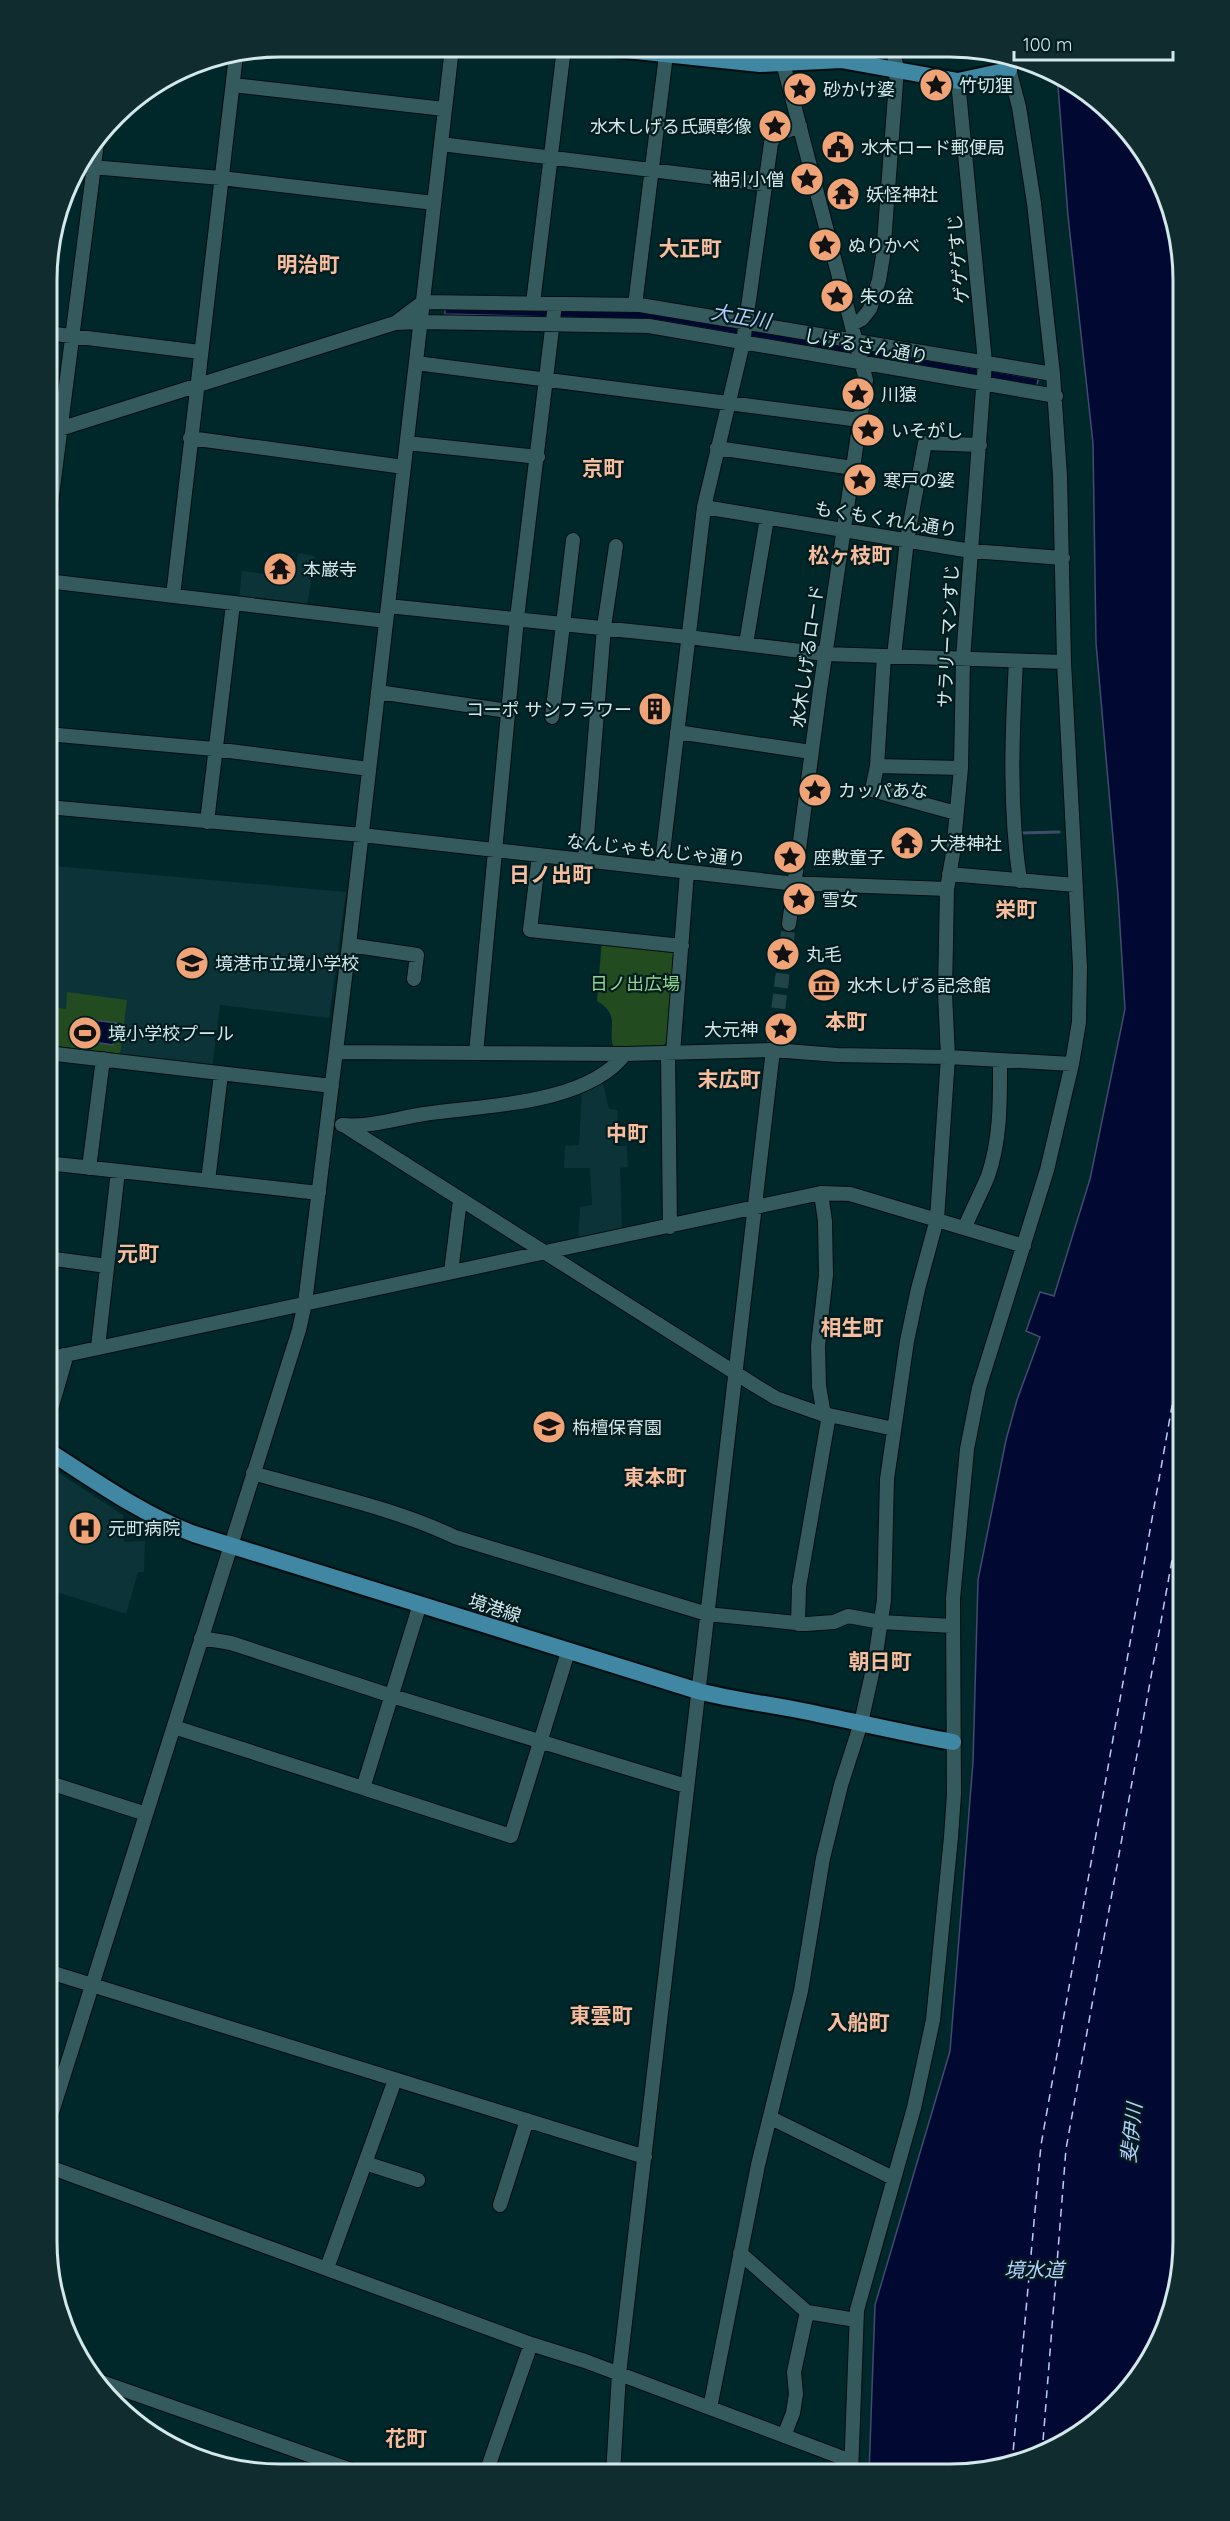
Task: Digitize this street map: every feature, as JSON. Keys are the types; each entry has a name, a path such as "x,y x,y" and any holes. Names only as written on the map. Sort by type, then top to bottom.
{"main road":[{"path":"687,57 760,64 778,57"},
{"path":"796,57 841,60 958,81 1003,64"},
{"name":"境港線","path":"57,1456 165,1523 568,1652 731,1700 953,1742"}],"street":[{"path":"57,2095 299,1330 305,1303 337,1052 451,57"},
{"path":"533,303 563,57"},
{"path":"635,305 666,57"},
{"path":"781,57 857,340"},
{"path":"853,324 862,319 870,309 879,280 883,256 897,69 894,57"},
{"path":"172,596 235,61"},
{"path":"851,2464 856,2320 864,2282 920,2085 931,2031 951,1837 952,1626 962,1490 972,1418 1003,1306 1047,1170 1072,1064 1080,1011 1080,967 1064,662 1063,558 1056,396 1034,203 1019,107 1008,65"},
{"name":"ゲゲゲすじ","path":"958,81 985,362 984,384"},
{"path":"233,85 444,109"},
{"path":"661,869 704,507 743,343 771,143 776,135 800,126"},
{"path":"441,144 764,184"},
{"path":"57,459 95,156"},
{"path":"89,166 222,178 434,203"},
{"path":"57,430 395,323 423,302 635,305 1053,374"},
{"path":"476,1053 517,618 548,380 555,304"},
{"name":"しげるさん通り","path":"395,323 554,323 649,326 1056,396"},
{"path":"57,334 200,352"},
{"name":"水木しげるロード","path":"789,924 811,752 866,380 857,340"},
{"path":"416,363 861,420"},
{"name":"サラリーマンすじ","path":"710,2408 740,2253 801,1991 823,1858 841,1785 861,1723 881,1622 885,1571 887,1479 907,1341 937,1219 948,1057 945,993 947,889 961,768 963,659 984,384"},
{"path":"190,438 404,466"},
{"path":"407,443 538,457"},
{"path":"956,813 872,790 889,656 925,443 980,446"},
{"path":"717,448 853,468"},
{"name":"もくもくれん通り","path":"704,507 971,551 1063,558"},
{"path":"746,644 767,518"},
{"path":"552,717 561,623 573,540"},
{"path":"585,860 604,627 616,546"},
{"path":"57,582 386,621"},
{"path":"207,822 233,604"},
{"path":"388,606 604,627 825,654 1064,662"},
{"path":"1016,660 1012,792 1013,835 1020,881"},
{"path":"378,692 508,711"},
{"path":"677,732 811,752"},
{"path":"57,735 214,749 369,769"},
{"path":"876,766 961,768"},
{"name":"なんじゃもんじゃ通り","path":"57,808 362,835 794,883 947,889"},
{"path":"539,855 530,930 682,946"},
{"path":"670,1227 671,1053 687,872"},
{"path":"949,874 1075,885"},
{"path":"349,945 417,955 414,979"},
{"path":"337,1052 625,1054 773,1050 837,1055 948,1057 1072,1064"},
{"path":"616,2464 619,2374 773,1050"},
{"path":"57,1054 332,1086"},
{"path":"345,1126 534,1099 591,1083 615,1066 625,1054"},
{"path":"89,1168 103,1059"},
{"path":"964,1227 995,1152 1001,1111 1000,1060"},
{"path":"208,1181 221,1074"},
{"path":"327,1122 345,1126 776,1398 826,1415 894,1429"},
{"path":"57,1164 319,1193"},
{"path":"98,1347 118,1171"},
{"path":"57,1357 821,1193 850,1194 1024,1246"},
{"path":"798,1624 799,1587 826,1415 819,1386 818,1346 826,1275 825,1221 821,1193"},
{"path":"451,1272 460,1200"},
{"path":"57,1259 106,1266"},
{"path":"57,1383 64,1355"},
{"path":"253,1473 412,1520 455,1537 707,1614 798,1624 834,1622 848,1616 881,1622 952,1626"},
{"path":"363,1788 420,1604"},
{"path":"201,1638 231,1643 392,1696 686,1786"},
{"path":"174,1727 511,1836 568,1652"},
{"path":"57,1785 146,1814"},
{"path":"57,1975 645,2157"},
{"path":"327,2268 395,2080"},
{"path":"771,2118 893,2178"},
{"path":"500,2205 527,2120"},
{"path":"365,2163 418,2180"},
{"path":"57,2170 710,2408 784,2436 843,2464"},
{"path":"740,2253 807,2312 856,2320"},
{"path":"784,2436 793,2413 796,2394 795,2366 807,2312"},
{"path":"489,2464 531,2344"},
{"path":"109,2385 334,2464"}],"shaded area":[{"path":"298,553 315,556 307,606 239,598 242,571 295,578"},
{"name":"境港市立境小学校","path":"57,866 346,892 329,1018 220,1005 212,1069 57,1050"},
{"path":"602,1079 609,1109 618,1110 616,1146 627,1146 628,1167 620,1168 622,1231 578,1240 580,1207 592,1205 590,1168 564,1168 565,1146 579,1145 582,1090"},
{"name":"元町病院","path":"57,1472 123,1515 124,1542 145,1541 144,1572 138,1572 126,1614 57,1592"}],"green space":[{"name":"日ノ出広場","path":"602,939 675,951 670,1040 660,1048 615,1051 612,1044 612,1024 609,1012 597,1001"},
{"name":"境小学校プール","path":"67,992 127,1000 120,1054 57,1046 57,1008 66,1009"}],"water":[{"name":"境水道","path":"1058,85 1086,103 1108,122 1135,156 1150,181 1161,208 1169,237 1173,266 1173,2255 1165,2299 1150,2340 1118,2388 1086,2418 1049,2441 993,2460 964,2464 869,2464 875,2305 950,2051 973,1762 978,1580 1006,1440 1017,1400 1040,1337 1026,1331 1040,1292 1054,1296 1090,1179 1125,1009 1118,895 1096,643 1093,443 1068,216"},
{"path":"445,308 646,312 1038,379 1037,386 656,320 445,314"},
{"path":"77,1018 116,1023 113,1045 74,1039"}],"waterway":[{"path":"1020,833 1059,832"}],"ferry route":[{"path":"1013,2455 1041,2145 1173,1400"},
{"path":"1043,2444 1066,2149 1173,1555"}],"tunnel":[{"path":"773,1050 789,924"}],"place":[{"name":"竹切狸","path":"936,85"},
{"name":"砂かけ婆","path":"800,89"},
{"name":"水木しげる氏顕彰像","path":"775,126"},
{"name":"水木ロード郵便局","path":"838,147"},
{"name":"袖引小僧","path":"807,179"},
{"name":"妖怪神社","path":"843,194"},
{"name":"ぬりかべ","path":"825,245"},
{"name":"朱の盆","path":"837,296"},
{"name":"川猿","path":"858,394"},
{"name":"いそがし","path":"868,430"},
{"name":"寒戸の婆","path":"860,480"},
{"name":"本巌寺","path":"280,569"},
{"name":"コーポ サンフラワー","path":"655,709"},
{"name":"カッパあな","path":"815,790"},
{"name":"大港神社","path":"907,843"},
{"name":"座敷童子","path":"790,857"},
{"name":"雪女","path":"799,899"},
{"name":"丸毛","path":"783,954"},
{"name":"境港市立境小学校","path":"192,963"},
{"name":"水木しげる記念館","path":"824,985"},
{"name":"大元神","path":"781,1029"},
{"name":"境小学校プール","path":"85,1033"},
{"name":"栴檀保育園","path":"549,1427"},
{"name":"元町病院","path":"85,1528"}],"district":[{"name":"大正町","path":"690,248"},
{"name":"明治町","path":"308,264"},
{"name":"京町","path":"603,468"},
{"name":"松ヶ枝町","path":"850,555"},
{"name":"日ノ出町","path":"551,874"},
{"name":"栄町","path":"1016,909"},
{"name":"本町","path":"846,1021"},
{"name":"末広町","path":"729,1079"},
{"name":"中町","path":"627,1133"},
{"name":"元町","path":"138,1253"},
{"name":"相生町","path":"852,1327"},
{"name":"東本町","path":"655,1477"},
{"name":"朝日町","path":"880,1661"},
{"name":"東雲町","path":"601,2015"},
{"name":"入船町","path":"858,2022"},
{"name":"花町","path":"406,2438"}],"water label":[{"name":"大正川","path":"741,316"},
{"name":"斐伊川","path":"1131,2133"}]}
